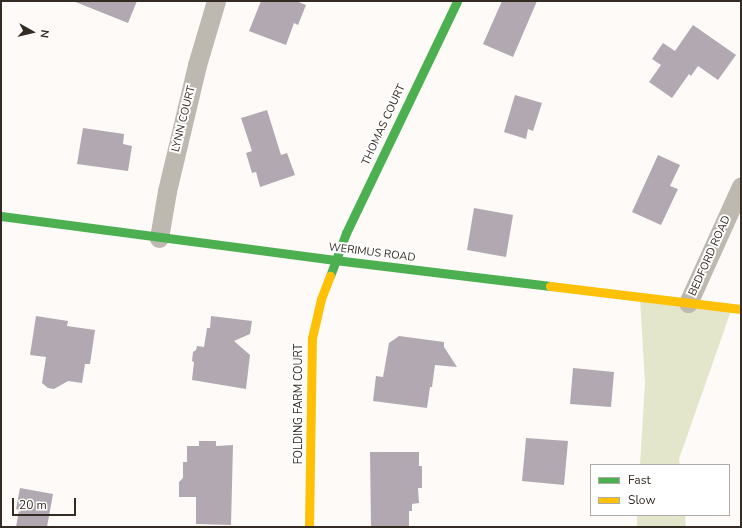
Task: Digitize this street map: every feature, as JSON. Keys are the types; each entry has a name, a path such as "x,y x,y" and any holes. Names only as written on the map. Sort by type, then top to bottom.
{"main road":[{"name":"THOMAS COURT","path":"335,260 457,1"},
{"name":"WERIMUS ROAD","path":"1,216 159,238 741,309"},
{"name":"FOLDING FARM COURT","path":"310,527 312,338 321,299 335,260"}],"street":[{"name":"LYNN COURT","path":"159,238 168,184 197,65 216,1"},
{"name":"BEDFORD ROAD","path":"688,303 741,186"}],"green space":[{"path":"640,298 732,308 679,459 680,464 640,464 645,383"},
{"path":"637,516 685,516 686,527 637,527"}],"building":[{"path":"73,1 137,1 128,23"},
{"path":"261,1 296,1 306,5 298,25 294,23 286,45 249,31"},
{"path":"502,1 537,1 513,57 483,44"},
{"path":"693,25 736,55 718,80 698,66 691,76 689,74 672,98 649,82 661,65 652,59 663,43 675,51"},
{"path":"515,95 542,103 533,131 528,129 526,139 504,132"},
{"path":"267,110 281,155 287,153 295,175 260,187 256,172 252,173 246,153 252,151 241,118"},
{"path":"83,128 124,134 123,144 132,146 128,171 77,164"},
{"path":"658,155 680,165 670,186 678,189 661,225 632,212"},
{"path":"474,208 513,215 506,257 467,250"},
{"path":"36,316 68,321 67,326 95,330 90,364 85,364 82,383 68,381 54,389 48,388 42,383 46,357 30,355"},
{"path":"211,316 252,321 250,334 234,341 250,355 246,389 192,380 194,362 192,361 193,352 196,350 197,346 204,347 207,328 210,328"},
{"path":"399,336 444,342 444,347 457,367 435,365 427,408 373,401 376,376 383,377 389,343"},
{"path":"573,368 614,372 611,407 570,404"},
{"path":"526,438 568,441 564,485 522,481"},
{"path":"199,441 216,441 216,446 233,445 231,525 196,524 196,497 179,497 179,482 183,478 183,462 187,462 187,446 199,446"},
{"path":"370,452 419,452 419,466 422,466 422,488 418,488 419,503 412,504 412,511 409,511 409,527 371,527"},
{"path":"20,488 53,494 47,527 16,527 19,510 16,509"}],"traffic: fast":[{"path":"330,276 346,233 457,1"},
{"path":"1,216 335,260 550,286"}],"traffic: slow":[{"path":"309,527 312,338 321,299 330,276"},
{"path":"550,286 741,309"}]}
